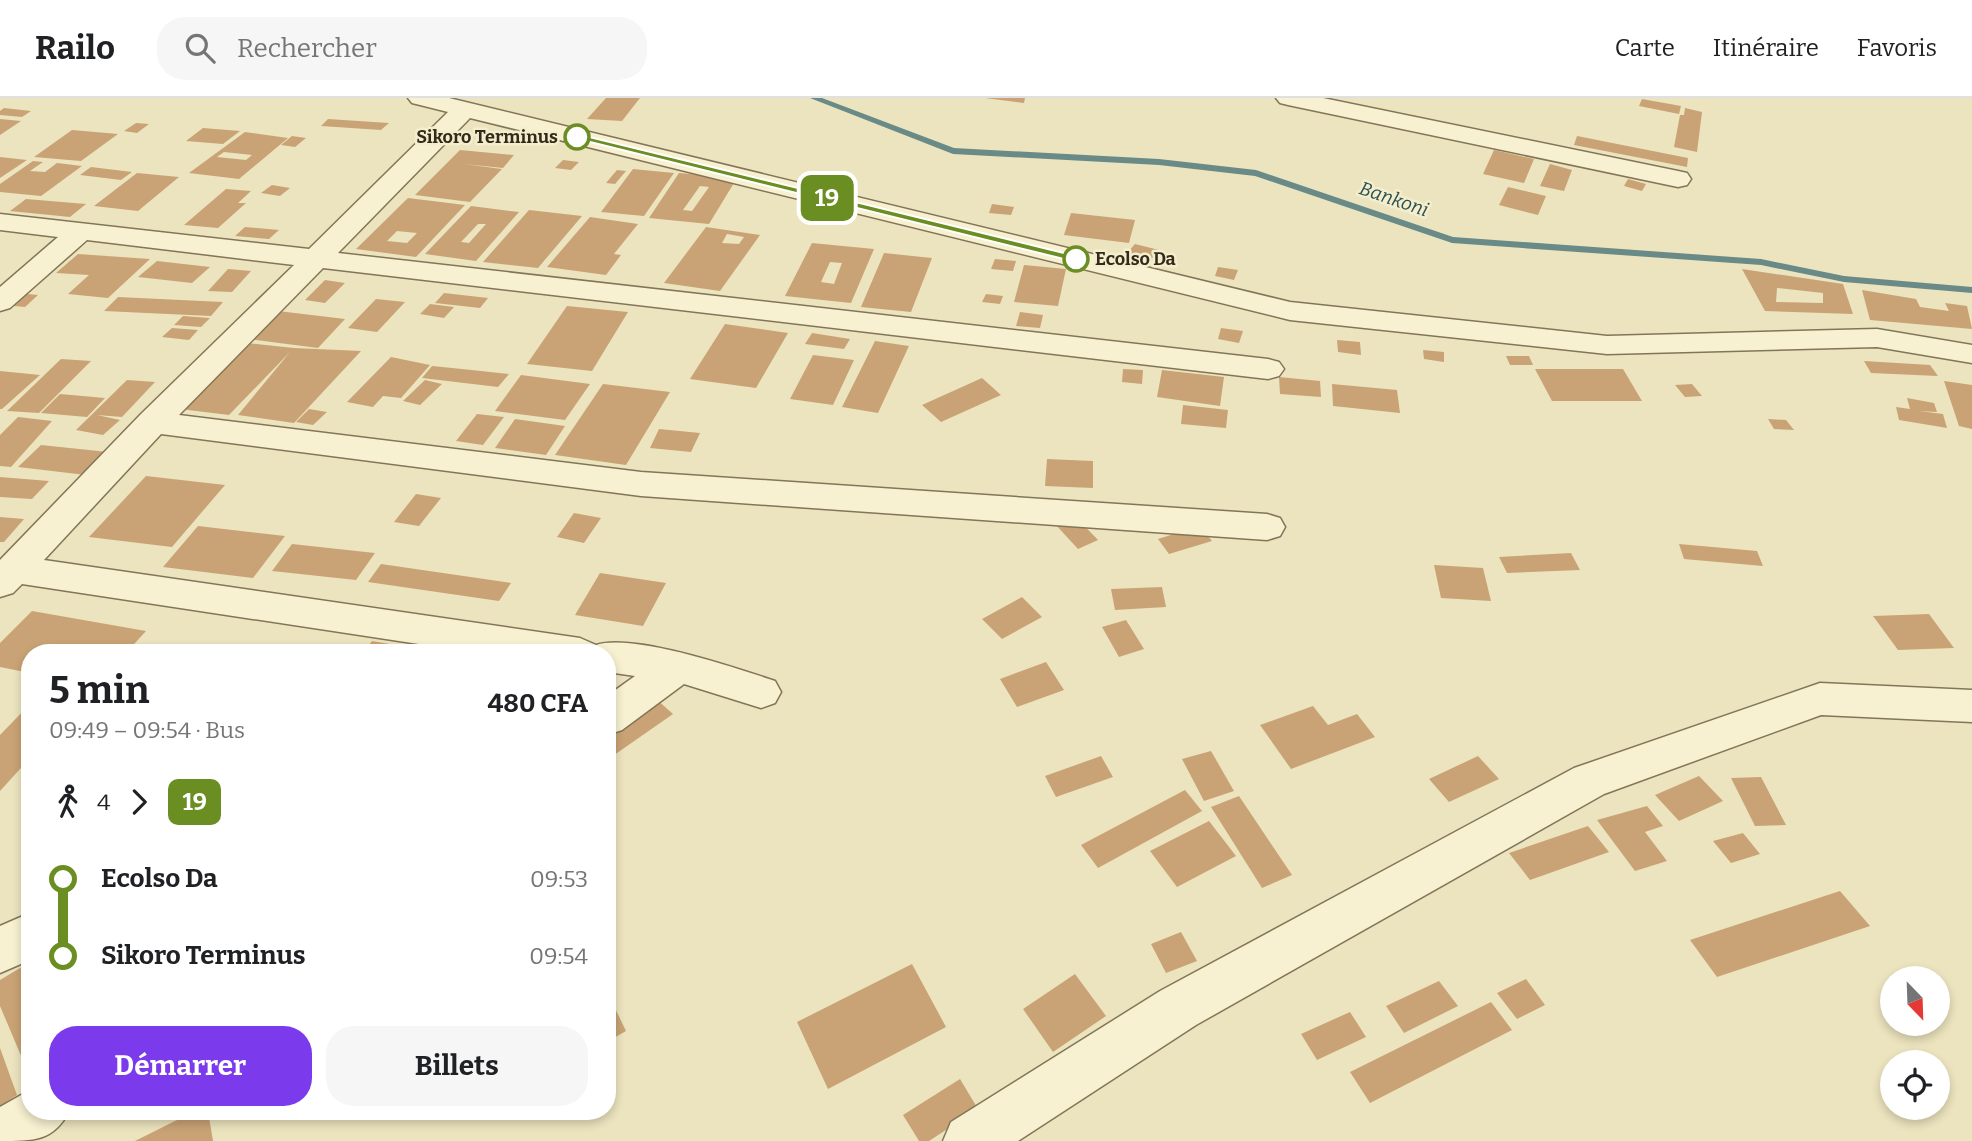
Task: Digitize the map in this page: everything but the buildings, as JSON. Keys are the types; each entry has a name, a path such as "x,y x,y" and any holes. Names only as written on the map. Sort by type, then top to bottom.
{"street":[{"path":"420,98 1290,311 1606,345 1877,338 1972,354"},
{"path":"1288,98 1678,179"},
{"path":"7,576 153,422 466,109"},
{"path":"0,222 1268,369"},
{"path":"0,302 81,230"},
{"path":"153,422 641,484 1267,527"},
{"path":"7,576 509,644"},
{"path":"616,658 678,667 761,692"},
{"path":"616,712 678,667"},
{"path":"970,1141 1178,1008 1589,781 1820,699 1972,706"},
{"path":"0,951 21,940"},
{"path":"0,1137 28,1120"}],"waterway":[{"name":"Bankoni","path":"814,98 953,151 1159,162 1256,173 1452,240 1761,262 1844,279 1972,290"}],"bus line":[{"name":"19","path":"577,137 1076,259"}],"place":[{"name":"Sikoro Terminus","path":"577,137"},
{"name":"Ecolso Da","path":"1076,259"}]}
